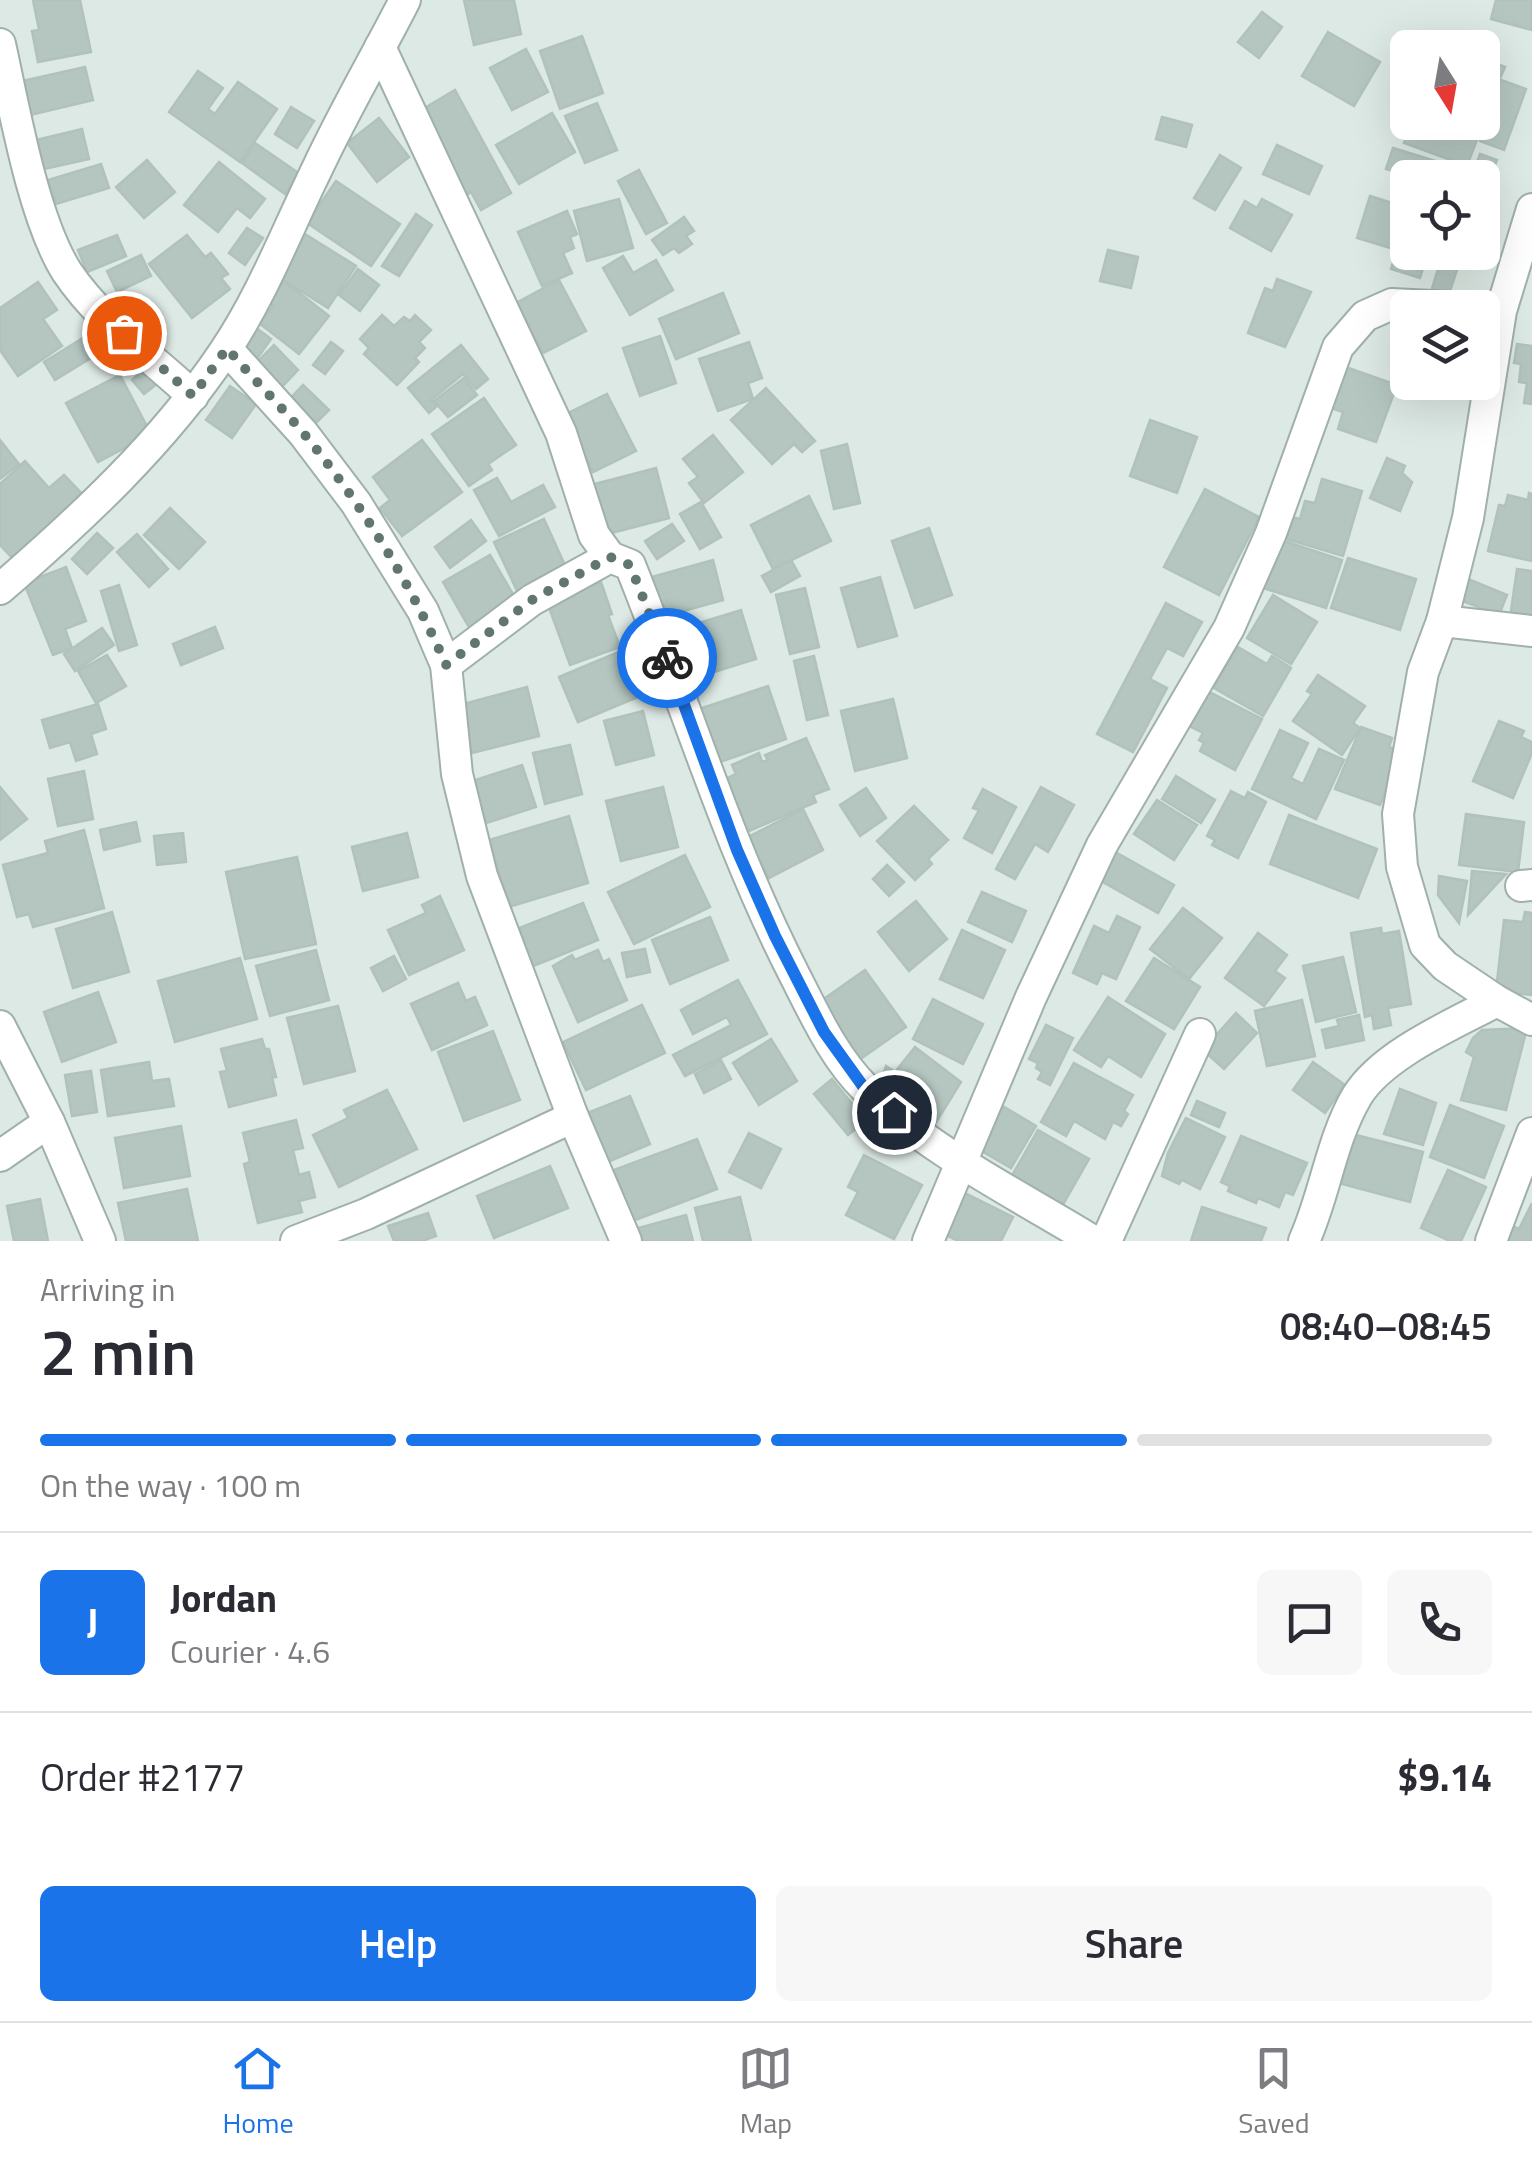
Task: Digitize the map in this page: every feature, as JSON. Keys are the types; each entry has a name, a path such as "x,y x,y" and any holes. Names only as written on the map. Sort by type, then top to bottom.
{"street":[{"path":"0,589 84,516 193,396 227,348 380,47 397,2"},
{"path":"0,44 22,139 55,249 68,274 102,312 193,396"},
{"path":"380,47 561,432 594,534 610,557 630,565 737,850 824,1032 865,1089 923,1135 1093,1241"},
{"path":"1494,290 1532,209"},
{"path":"928,1241 1031,997 1102,845 1230,628 1271,533 1338,347 1365,316 1390,305"},
{"path":"227,348 304,433 356,503 423,611 446,665 456,774 470,838 573,1117 626,1241"},
{"path":"1478,400 1468,518 1442,621 1423,672 1398,814 1402,867 1425,945 1445,966 1497,1002 1532,1020"},
{"path":"446,665 532,600 610,557"},
{"path":"1442,621 1532,632"},
{"path":"1304,1241 1340,1134 1358,1094 1385,1066 1436,1033 1497,1002"},
{"path":"0,1026 49,1122 100,1241"},
{"path":"1106,1241 1200,1034"},
{"path":"296,1241 371,1228 573,1117"},
{"path":"0,1156 49,1122"},
{"path":"1491,1241 1532,1133"}],"building":[{"path":"33,0 80,0 91,52 38,62 32,31 39,30"},
{"path":"464,0 514,0 521,34 474,45"},
{"path":"1496,0 1532,0 1532,30 1491,19"},
{"path":"1262,12 1282,27 1259,58 1238,42"},
{"path":"1328,32 1380,62 1354,106 1302,76"},
{"path":"582,36 603,93 560,109 540,51"},
{"path":"526,49 548,92 512,110 490,68"},
{"path":"85,67 93,100 26,116 18,82"},
{"path":"198,71 223,88 208,109 215,114 238,82 277,109 240,162 169,112"},
{"path":"1501,80 1526,89 1504,150 1480,141 1500,140"},
{"path":"455,90 511,193 481,210 471,192 465,196 423,109"},
{"path":"597,103 617,150 585,163 565,116"},
{"path":"291,107 314,121 297,148 275,134"},
{"path":"552,113 575,152 519,184 496,145"},
{"path":"1162,117 1192,125 1186,147 1156,139"},
{"path":"379,118 409,157 377,182 347,143"},
{"path":"82,129 89,159 35,171 28,142"},
{"path":"1477,140 1469,160 1451,160 1404,143"},
{"path":"255,143 300,174 285,194 242,163"},
{"path":"1277,145 1322,166 1309,194 1263,174"},
{"path":"1393,148 1432,160 1390,160 1390,170 1386,169"},
{"path":"1220,155 1241,168 1215,210 1194,198"},
{"path":"147,160 175,192 144,218 116,187"},
{"path":"219,162 265,199 250,218 237,208 218,232 184,205"},
{"path":"101,164 109,188 56,204 48,180"},
{"path":"639,170 667,223 646,234 618,181"},
{"path":"336,181 400,224 371,266 307,223"},
{"path":"1370,196 1390,202 1390,248 1357,238"},
{"path":"619,199 633,248 587,261 574,211"},
{"path":"1262,199 1292,215 1271,251 1230,228 1245,201 1257,208"},
{"path":"567,211 577,234 570,237 574,248 563,253 572,273 542,286 518,232"},
{"path":"416,214 432,225 399,276 382,266"},
{"path":"684,217 694,231 686,236 692,244 679,253 674,248 663,255 652,240"},
{"path":"247,228 263,238 245,265 229,253"},
{"path":"305,234 356,266 328,308 277,276"},
{"path":"117,235 126,256 87,272 78,250"},
{"path":"187,235 205,257 211,253 228,274 221,278 230,289 192,318 149,264"},
{"path":"1108,250 1138,257 1131,288 1100,281"},
{"path":"141,255 151,276 117,292 107,271"},
{"path":"623,256 633,273 656,260 673,290 630,315 603,268"},
{"path":"358,269 379,285 360,311 339,295"},
{"path":"1394,270 1422,270 1420,278"},
{"path":"1438,270 1457,270 1450,290 1432,290"},
{"path":"1277,279 1311,292 1285,347 1248,333 1265,288 1273,291"},
{"path":"559,280 586,331 543,353 516,303"},
{"path":"284,281 329,316 299,354 259,323 273,306 268,301"},
{"path":"38,282 57,310 43,319 62,346 18,376 0,350 0,308"},
{"path":"723,293 739,333 676,359 659,319"},
{"path":"382,315 394,326 404,317 410,321 415,315 431,330 419,342 425,348 415,358 419,362 397,385 364,354 369,348 360,339"},
{"path":"255,327 271,339 256,360 232,344"},
{"path":"660,336 676,383 640,396 623,348"},
{"path":"83,338 94,356 55,380 44,362"},
{"path":"331,342 343,351 325,374 313,365"},
{"path":"749,342 762,378 748,383 753,399 718,411 699,359"},
{"path":"1517,344 1532,346 1532,404 1524,403 1527,383 1519,382 1521,364 1514,363"},
{"path":"274,345 298,370 278,391 253,366"},
{"path":"461,345 488,379 476,389 463,374 431,400 437,406 429,413 408,388"},
{"path":"123,346 133,364 116,373 106,355"},
{"path":"151,364 163,379 144,394 132,380"},
{"path":"1340,365 1390,383 1391,400 1376,442 1338,429 1343,412 1325,406"},
{"path":"120,375 151,434 98,462 66,403"},
{"path":"464,378 477,395 448,417 434,401"},
{"path":"303,385 329,410 312,427 286,403"},
{"path":"230,386 256,404 232,438 206,420"},
{"path":"766,388 815,441 802,452 794,444 772,464 731,420"},
{"path":"607,394 636,451 593,472 564,415"},
{"path":"484,398 516,445 488,464 492,470 469,486 432,434"},
{"path":"1150,420 1197,437 1177,493 1130,476"},
{"path":"713,435 743,472 704,503 689,483 698,477 683,459"},
{"path":"0,440 19,464 0,479"},
{"path":"422,440 462,492 402,536 380,508 390,500 373,477"},
{"path":"847,444 860,503 834,509 821,451"},
{"path":"1387,458 1405,466 1402,473 1412,482 1400,511 1370,498"},
{"path":"25,461 49,488 64,475 87,499 17,563 0,545 0,484"},
{"path":"656,468 669,518 604,535 591,485"},
{"path":"497,478 511,502 543,485 555,507 499,536 474,490"},
{"path":"1322,479 1362,491 1343,556 1286,539 1292,517 1300,519 1305,501 1315,503"},
{"path":"1205,489 1259,517 1219,595 1164,567"},
{"path":"1529,493 1532,561 1488,551 1499,505 1505,506 1508,495 1528,500"},
{"path":"809,496 831,541 773,569 751,525"},
{"path":"701,502 721,537 700,549 680,514"},
{"path":"170,508 205,542 179,569 144,535"},
{"path":"544,519 568,572 519,595 494,542"},
{"path":"471,520 486,541 450,568 435,547"},
{"path":"672,524 684,541 657,559 645,541"},
{"path":"929,528 952,595 915,608 892,541"},
{"path":"97,533 113,548 87,574 72,559"},
{"path":"137,534 168,569 149,587 117,552"},
{"path":"1278,539 1342,560 1326,608 1263,588"},
{"path":"490,555 517,601 470,629 443,582"},
{"path":"1348,558 1416,579 1400,630 1331,608"},
{"path":"713,560 723,600 662,617 652,577"},
{"path":"791,560 800,576 771,592 762,576"},
{"path":"66,567 86,621 65,629 72,648 53,655 24,583"},
{"path":"1517,569 1532,571 1532,628 1509,625"},
{"path":"880,577 897,636 858,647 841,588"},
{"path":"1468,579 1507,595 1499,615 1460,600"},
{"path":"601,582 620,647 570,665 547,602"},
{"path":"119,585 137,645 119,651 101,591"},
{"path":"805,588 819,647 790,654 776,595"},
{"path":"1273,595 1317,622 1291,664 1247,638"},
{"path":"1166,603 1202,622 1183,656 1167,648 1150,679 1167,688 1133,752 1097,734"},
{"path":"741,610 756,659 695,678 679,629"},
{"path":"215,627 223,648 181,665 173,644"},
{"path":"102,628 114,645 75,671 64,654"},
{"path":"1238,647 1267,664 1272,656 1291,668 1263,716 1214,688"},
{"path":"621,651 640,696 578,722 559,677"},
{"path":"107,655 126,686 96,703 78,671"},
{"path":"814,656 828,715 807,720 794,661"},
{"path":"1318,675 1365,706 1353,723 1360,728 1342,755 1293,721 1312,694 1307,691"},
{"path":"768,686 786,739 714,764 696,710"},
{"path":"1198,686 1262,719 1235,770 1200,751 1203,733 1179,721"},
{"path":"527,687 539,736 472,753 460,705"},
{"path":"893,699 907,758 855,771 841,711"},
{"path":"98,704 106,729 91,734 97,754 76,761 70,742 50,748 42,720"},
{"path":"643,711 654,755 616,765 604,721"},
{"path":"1499,721 1524,731 1521,737 1532,742 1532,753 1513,798 1473,781"},
{"path":"1361,727 1392,738 1389,747 1402,751 1380,805 1335,789"},
{"path":"1280,730 1308,743 1291,778 1303,784 1319,749 1344,760 1316,819 1252,789"},
{"path":"806,738 829,789 813,795 816,802 742,834 719,782 736,774 732,765 759,753 762,762 768,760 765,755"},
{"path":"570,745 582,794 545,804 533,753"},
{"path":"522,765 536,807 477,826 463,784"},
{"path":"84,771 93,819 58,826 48,779"},
{"path":"1176,776 1215,800 1201,823 1162,799"},
{"path":"0,787 27,819 0,840"},
{"path":"663,787 678,847 621,861 606,801"},
{"path":"1041,787 1074,805 1048,852 1035,844 1015,879 996,869"},
{"path":"866,788 886,818 860,836 840,805"},
{"path":"983,789 1016,807 992,853 964,838 979,810 973,808"},
{"path":"1231,791 1245,798 1248,792 1266,802 1238,858 1212,845 1215,840 1207,836"},
{"path":"1157,800 1197,825 1174,860 1134,834"},
{"path":"914,806 948,840 928,859 932,864 915,880 877,841"},
{"path":"803,809 823,850 769,878 748,837"},
{"path":"1466,814 1524,822 1518,872 1459,865"},
{"path":"1289,815 1377,849 1358,898 1270,864"},
{"path":"569,816 588,883 509,907 489,840"},
{"path":"136,822 140,841 104,850 100,830"},
{"path":"84,830 104,908 33,927 29,914 17,917 3,865 48,853 45,841"},
{"path":"183,833 186,862 157,865 154,836"},
{"path":"407,833 418,877 363,891 352,847"},
{"path":"1110,849 1174,885 1158,913 1094,877"},
{"path":"685,855 710,907 634,944 608,892"},
{"path":"297,857 316,944 245,959 226,872"},
{"path":"887,865 904,882 889,896 873,879"},
{"path":"1472,871 1506,874 1468,915"},
{"path":"1439,876 1467,881 1459,923 1438,895"},
{"path":"982,892 1026,911 1012,942 968,922"},
{"path":"440,896 464,950 409,975 388,930 426,913 422,905"},
{"path":"916,901 947,939 909,971 878,932"},
{"path":"583,903 598,940 523,970 509,932"},
{"path":"1183,908 1222,938 1189,979 1150,949"},
{"path":"112,912 129,972 73,988 56,929"},
{"path":"1525,912 1532,913 1532,995 1496,991 1504,920 1523,922"},
{"path":"1117,916 1140,927 1116,979 1102,973 1097,984 1073,973 1094,926 1109,933"},
{"path":"710,917 728,960 670,984 652,940"},
{"path":"1381,928 1382,934 1399,931 1411,1004 1388,1008 1391,1025 1374,1029 1372,1015 1365,1017 1351,933"},
{"path":"962,930 1005,950 983,998 940,979"},
{"path":"1258,933 1287,955 1275,971 1285,978 1264,1006 1225,978"},
{"path":"645,949 650,972 627,977 622,953"},
{"path":"316,950 329,1000 270,1016 256,966"},
{"path":"598,950 603,962 609,959 627,1000 578,1022 553,966 572,955 575,960"},
{"path":"394,956 406,979 383,991 371,968"},
{"path":"1343,957 1356,1012 1316,1022 1303,966"},
{"path":"240,958 257,1019 175,1042 158,981"},
{"path":"1154,958 1200,987 1174,1029 1126,1001"},
{"path":"865,970 906,1027 859,1060 818,1003"},
{"path":"738,980 767,1034 685,1076 673,1055 731,1025 727,1017 693,1034 681,1010"},
{"path":"458,983 466,1001 475,997 487,1025 432,1050 411,1004"},
{"path":"98,992 116,1042 62,1062 44,1012"},
{"path":"1108,997 1165,1034 1141,1077 1108,1056 1101,1067 1074,1050"},
{"path":"933,999 983,1024 963,1064 913,1039"},
{"path":"1302,1000 1315,1056 1267,1066 1255,1011"},
{"path":"642,1005 665,1053 586,1090 563,1042"},
{"path":"338,1006 355,1071 304,1084 287,1018"},
{"path":"1236,1013 1257,1033 1224,1069 1203,1050"},
{"path":"1359,1015 1364,1040 1326,1048 1322,1030 1339,1026 1337,1020"},
{"path":"1046,1025 1073,1038 1050,1085 1038,1079 1042,1072 1036,1068 1038,1063 1029,1059"},
{"path":"1527,1028 1506,1110 1461,1100 1474,1057 1466,1052 1473,1038 1482,1030"},
{"path":"493,1031 520,1100 464,1121 438,1052"},
{"path":"262,1039 265,1049 269,1049 276,1077 272,1077 276,1095 229,1107 220,1072 227,1071 221,1049"},
{"path":"771,1039 797,1081 759,1105 733,1063"},
{"path":"915,1047 961,1082 935,1124 880,1084 886,1066 895,1072"},
{"path":"721,1060 731,1079 704,1093 695,1074"},
{"path":"149,1062 152,1081 169,1079 174,1106 108,1116 101,1070"},
{"path":"1313,1062 1345,1085 1325,1113 1293,1090"},
{"path":"1074,1063 1133,1095 1121,1126 1113,1122 1105,1139 1074,1121 1066,1136 1041,1122"},
{"path":"91,1071 97,1112 72,1116 65,1075"},
{"path":"832,1079 866,1121 848,1135 814,1094"},
{"path":"1400,1089 1436,1103 1423,1145 1384,1134"},
{"path":"387,1090 417,1149 339,1187 313,1135 348,1118 344,1110"},
{"path":"630,1096 650,1144 605,1163 585,1114"},
{"path":"1197,1101 1225,1113 1219,1127 1191,1115"},
{"path":"1001,1105 1036,1126 1011,1168 973,1146 983,1129 995,1123"},
{"path":"1450,1105 1504,1126 1484,1178 1430,1157"},
{"path":"1186,1118 1225,1137 1200,1189 1162,1176 1168,1153"},
{"path":"296,1120 303,1148 293,1150 299,1175 309,1172 315,1197 299,1201 302,1212 258,1223 244,1164 250,1162 243,1133"},
{"path":"181,1126 190,1176 124,1188 115,1138"},
{"path":"1038,1130 1089,1159 1061,1208 1010,1179"},
{"path":"749,1133 781,1149 761,1188 729,1172"},
{"path":"1348,1133 1423,1152 1410,1202 1335,1182"},
{"path":"1241,1136 1307,1163 1293,1195 1285,1192 1279,1207 1258,1198 1256,1203 1228,1191 1230,1186 1221,1182"},
{"path":"697,1139 717,1189 633,1221 614,1170"},
{"path":"864,1155 922,1185 894,1239 846,1215 858,1192 848,1187"},
{"path":"550,1166 568,1208 494,1238 477,1196"},
{"path":"1448,1170 1486,1187 1461,1241 1450,1241 1421,1228"},
{"path":"187,1189 198,1241 126,1241 118,1203"},
{"path":"965,1193 1013,1217 1001,1241 958,1241 944,1234"},
{"path":"740,1197 751,1241 703,1241 695,1208"},
{"path":"40,1199 48,1241 14,1241 7,1206"},
{"path":"1532,1203 1532,1241 1499,1241 1513,1226 1519,1229"},
{"path":"1202,1207 1266,1228 1261,1241 1191,1241"},
{"path":"428,1213 436,1236 422,1241 394,1241 388,1226"},
{"path":"686,1215 693,1241 642,1241 638,1228"}],"way so far":[{"path":"124,333 193,396 227,348 304,433 356,503 423,611 446,665 532,600 610,557 630,565 667,658"}],"route":[{"path":"667,658 737,850 775,936 824,1032 865,1089 894,1112"}]}
